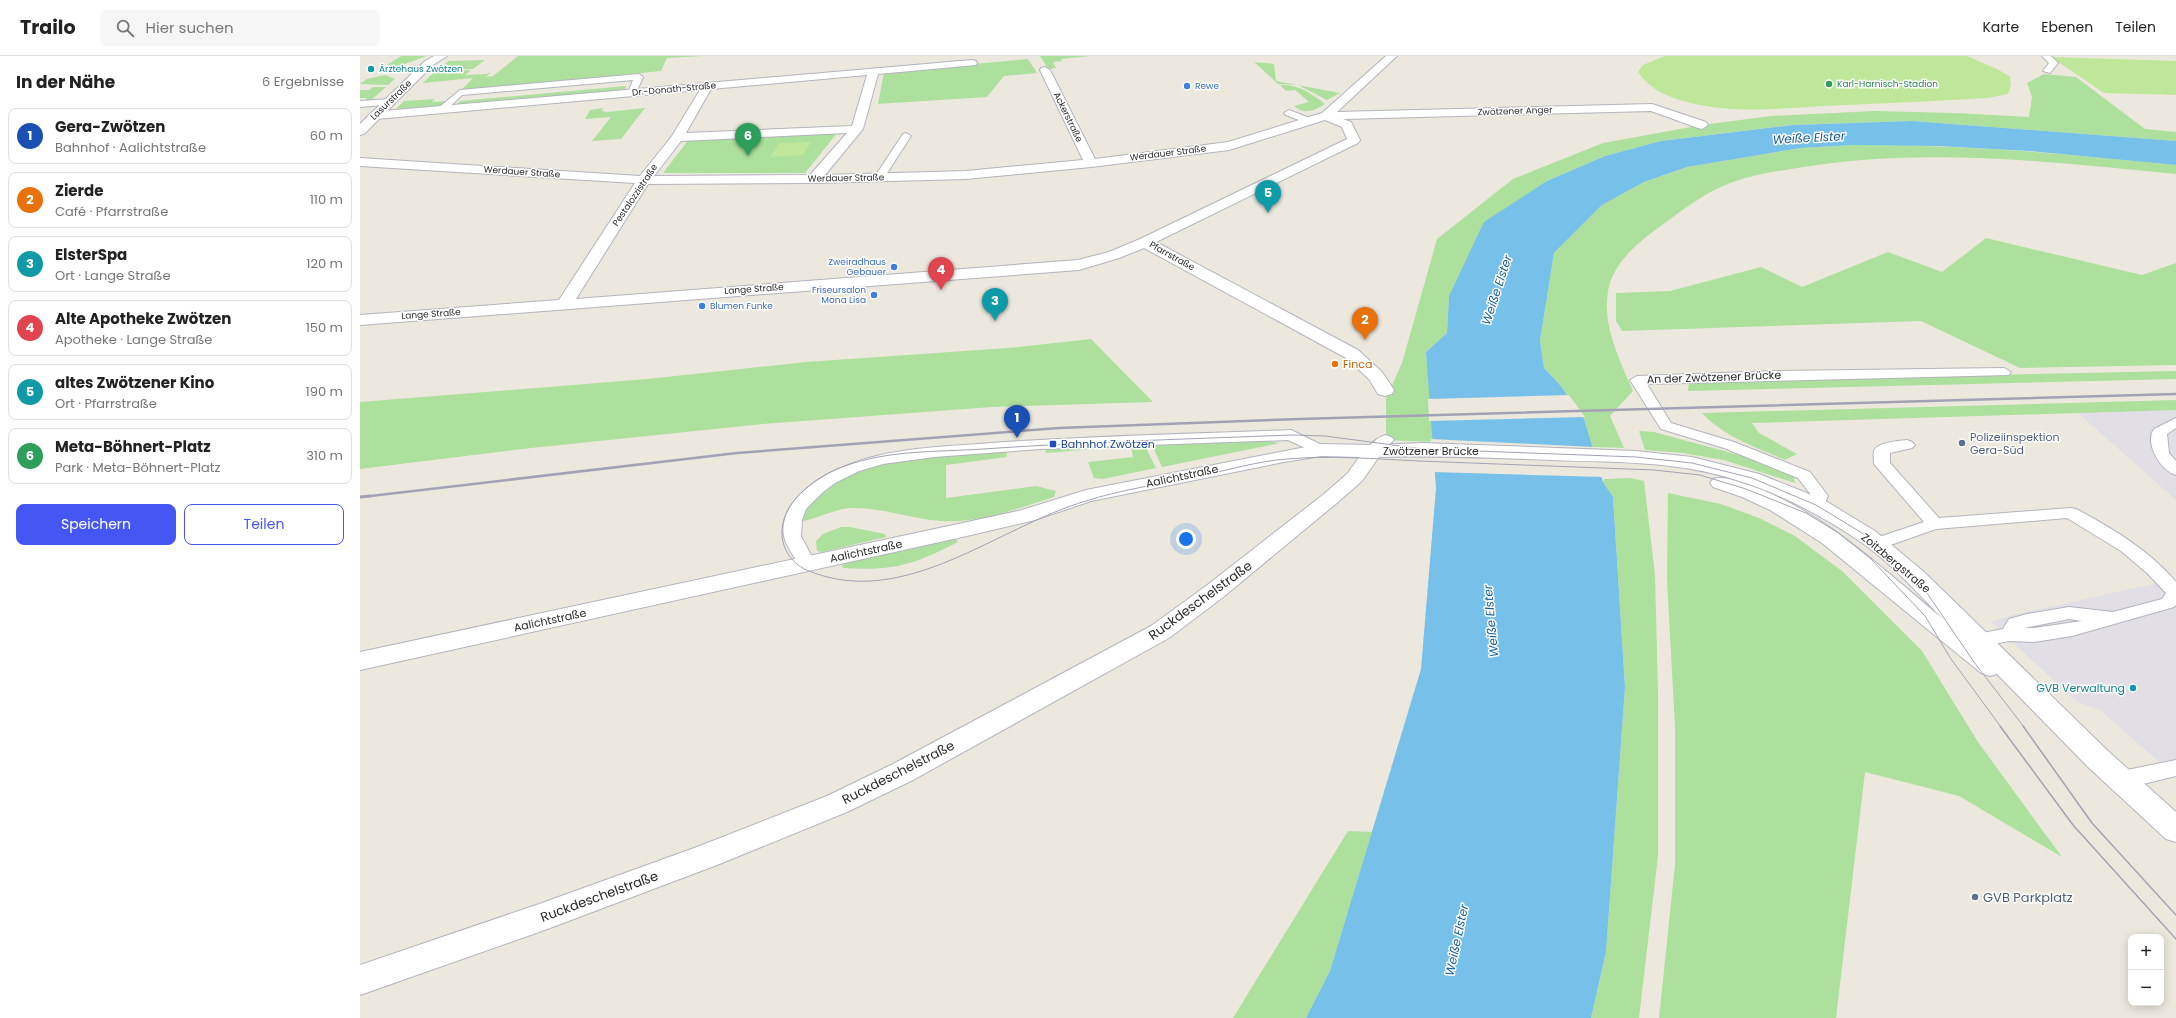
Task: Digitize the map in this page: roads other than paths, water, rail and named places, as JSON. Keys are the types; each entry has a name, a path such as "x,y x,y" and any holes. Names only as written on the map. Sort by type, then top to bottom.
{"street":[{"name":"Lasurstraße","path":"360,131 429,64 442,56"},
{"path":"1326,116 1392,56"},
{"name":"Dr.-Donath-Straße","path":"376,115 632,93 648,89 707,86 972,63"},
{"name":"Ackerstraße","path":"1046,70 1091,163"},
{"path":"814,179 857,130 873,72"},
{"name":"Pestalozzistraße","path":"564,304 644,180 677,137 707,86"},
{"name":"Zwötzener Anger","path":"1326,116 1652,107 1702,125"},
{"name":"Werdauer Straße","path":"360,162 644,180 879,178 966,175 1091,163 1228,146 1326,116"},
{"name":"Pfarrstraße","path":"1145,242 1354,140 1347,125 1326,116"},
{"path":"677,137 857,130"},
{"name":"Pfarrstraße","path":"1145,242 1352,354 1376,376 1385,390"},
{"name":"Lange Straße","path":"360,320 1079,265 1114,255 1145,242"},
{"name":"Aalichtstraße","path":"360,661 958,531 1027,515 1086,496 1284,456 1321,450 1380,446"},
{"name":"Zwötzener Brücke","path":"1380,446 1424,455 1638,464"},
{"name":"Ruckdeschelstraße","path":"360,980 535,920 707,856 837,804 903,772 1160,632 1214,592 1331,498 1355,477 1380,446"},
{"name":"Zoitzbergstraße","path":"1638,464 1692,463 1752,478 1816,505 1867,536 1916,577 2068,729 2176,830"},
{"name":"Zoitzbergstraße","path":"1638,464 1725,484 1761,498 1811,525 1864,563 1925,616 2068,729"}],"lane":[{"path":"2046,56 2054,62 2046,72"},
{"path":"442,109 460,93 639,77 632,93"},
{"path":"360,104 390,102"},
{"path":"1289,113 1309,121"},
{"path":"879,178 906,136"},
{"name":"An der Zwötzener Brücke","path":"1816,505 1820,496 1804,475 1729,445 1666,426 1637,380 1777,375 2004,372"},
{"path":"2176,422 2159,432 2161,454 2176,470"},
{"path":"804,559 794,544 792,531 796,511 817,488 840,474 864,465 906,454 1053,444 1291,435 1321,450"},
{"path":"1907,445 1893,446 1882,451 1882,464 1935,524"},
{"path":"1876,544 1935,524 2070,513 2088,522 2127,548 2167,582 2175,592 2168,603 2072,630 2034,635 2009,634 1979,640"},
{"path":"2122,780 2176,768"}],"water":[{"name":"Weiße Elster","path":"1912,121 2176,141 2176,165 2030,151 1938,146 1854,145 1801,148 1687,167 1644,182 1602,205 1554,253 1540,341 1544,368 1560,385 1584,419 1603,482 1613,497 1625,687 1606,952 1591,1018 1306,1018 1330,971 1421,669 1436,488 1426,352 1447,333 1449,296 1484,222 1547,181 1605,156 1661,141 1793,125"}],"tram line":[{"path":"2001,727 1951,659 1925,616 1870,558 1837,532 1806,513 1746,489 1700,475 1654,470 1353,458 1320,457 1276,460 1128,490 1086,501 1052,513 950,560 915,573 880,580 845,580 809,571 798,565 789,556 782,538 782,531 788,509 795,499 813,482 845,466 895,454 1098,443 1291,435 1325,436 1423,449 1636,457 1692,463 1752,478 1816,505 1867,536 1916,577 1974,662 2024,727"},
{"path":"2000,726 2073,825 2176,939"},
{"path":"2023,726 2092,823 2176,915"}],"railway":[{"path":"362,497 737,453 1059,428 1299,419 2176,394"},
{"path":"360,497 370,496"}],"place":[{"name":"Ärztehaus Zwötzen","path":"371,69"},
{"name":"Karl-Harnisch-Stadion","path":"1829,84"},
{"name":"Rewe","path":"1187,86"},
{"name":"Meta-Böhnert-Platz","path":"748,156"},
{"name":"altes Zwötzener Kino","path":"1268,213"},
{"name":"Zweiradhaus Gebauer","path":"894,267"},
{"name":"Alte Apotheke Zwötzen","path":"941,290"},
{"name":"Friseursalon Mona Lisa","path":"874,295"},
{"name":"Blumen Funke","path":"702,306"},
{"name":"ElsterSpa","path":"995,321"},
{"name":"Zierde","path":"1365,340"},
{"name":"Finca","path":"1335,364"},
{"name":"Gera-Zwötzen","path":"1017,438"},
{"name":"Polizeiinspektion Gera-Süd","path":"1962,443"},
{"name":"Bahnhof Zwötzen","path":"1053,444"},
{"name":"GVB Verwaltung","path":"2133,688"},
{"name":"GVB Parkplatz","path":"1975,897"}]}
